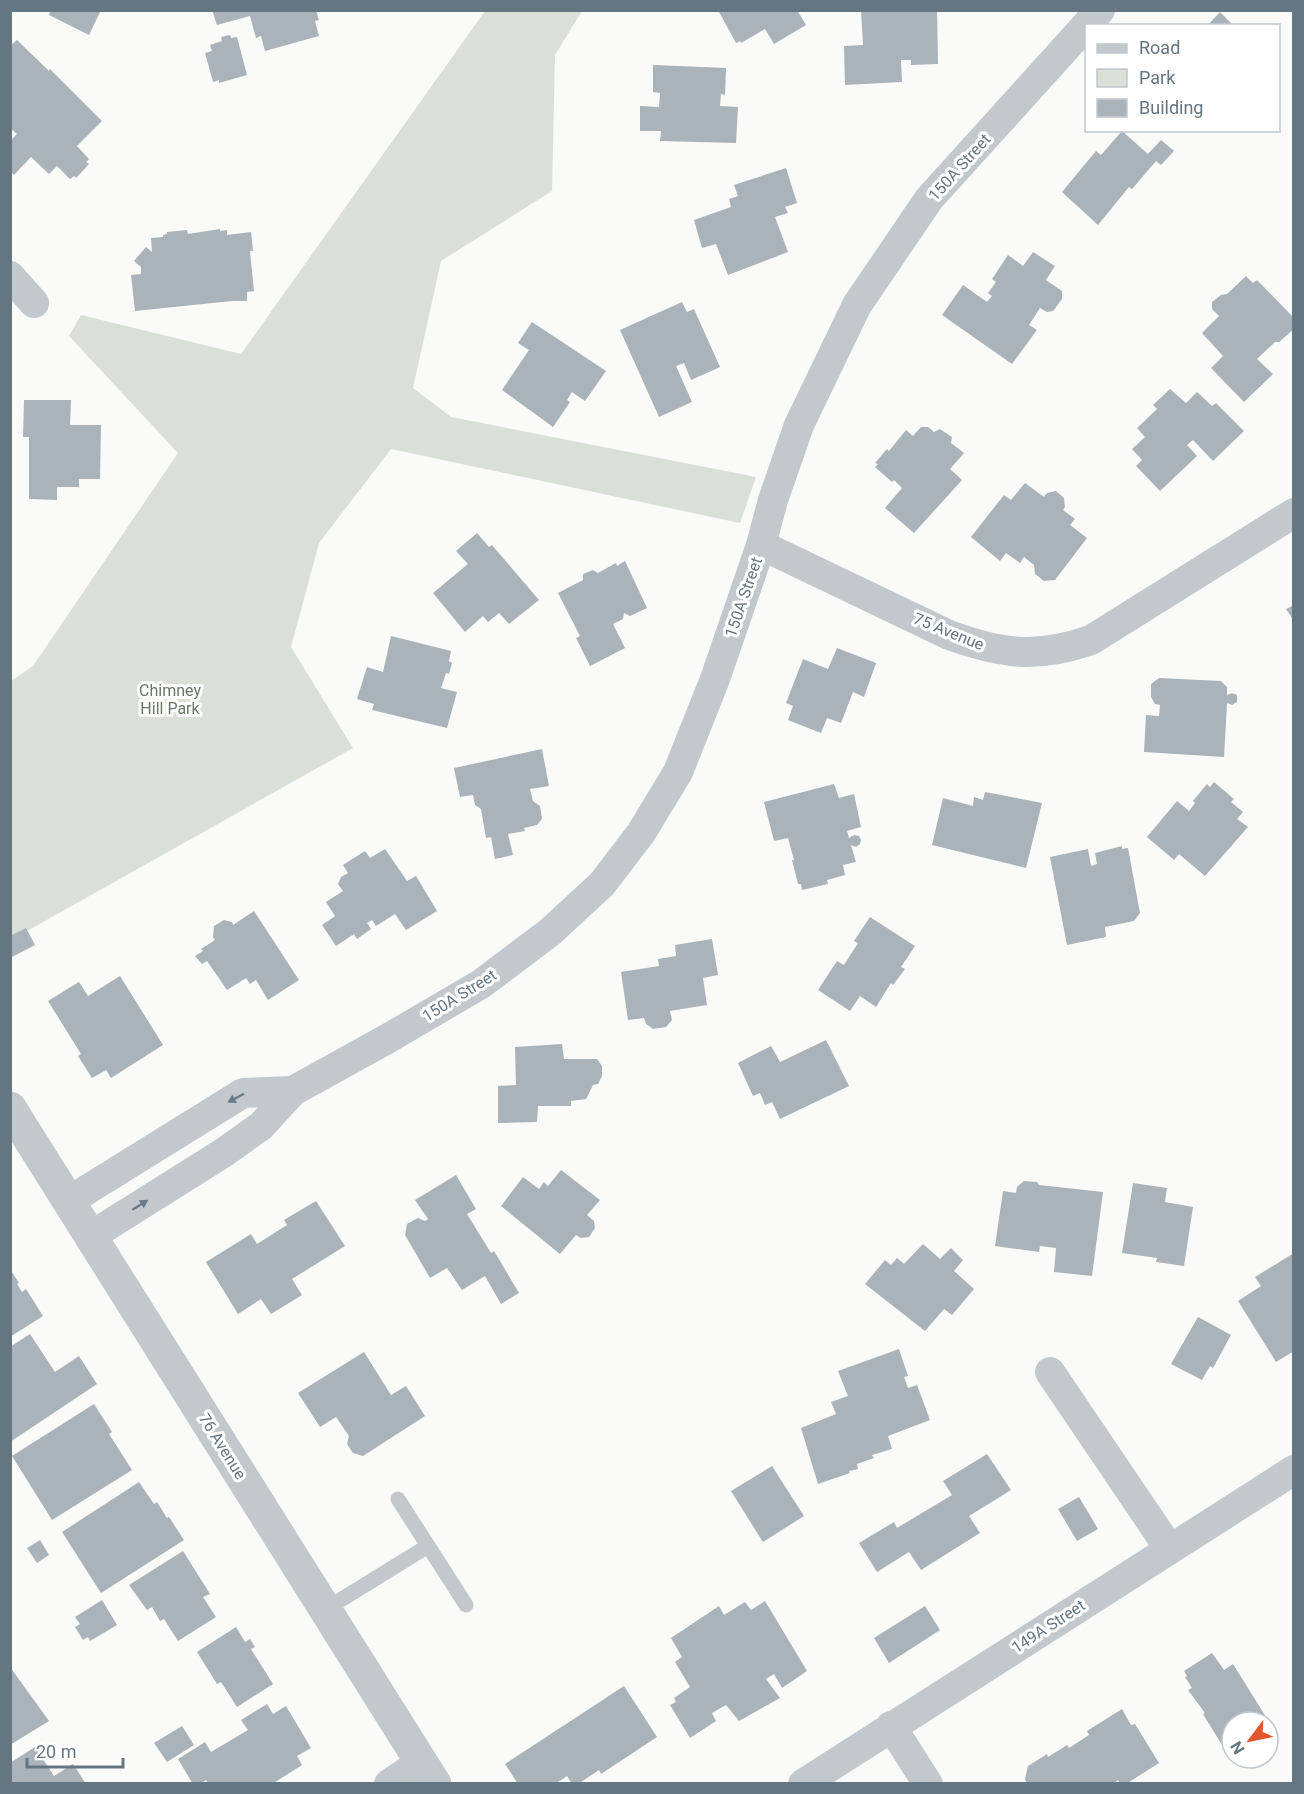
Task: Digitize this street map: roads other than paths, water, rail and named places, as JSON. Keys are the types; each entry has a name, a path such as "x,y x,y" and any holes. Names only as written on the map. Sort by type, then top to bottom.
{"street":[{"name":"150A Street","path":"1087,24 1100,10"},
{"name":"150A Street","path":"91,1236 261,1126 293,1091 387,1040 481,984 550,932 602,884 641,833 678,772 715,679 799,425 857,305 929,199 1085,27"},
{"path":"10,276 34,303"},
{"name":"75 Avenue","path":"761,545 949,635 977,645 1008,652 1037,652 1066,648 1091,640 1293,513"},
{"name":"150A Street","path":"69,1201 243,1093 293,1091"},
{"name":"76 Avenue","path":"10,1108 429,1773"},
{"path":"1050,1372 1169,1548"},
{"name":"149A Street","path":"803,1784 1293,1470"},
{"path":"891,1726 928,1784"},
{"path":"389,1784 429,1773"}],"lane":[{"path":"398,1499 466,1605"},
{"path":"326,1609 428,1546"}],"park label":[{"name":"Chimney Hill Park","path":"170,699"}]}
